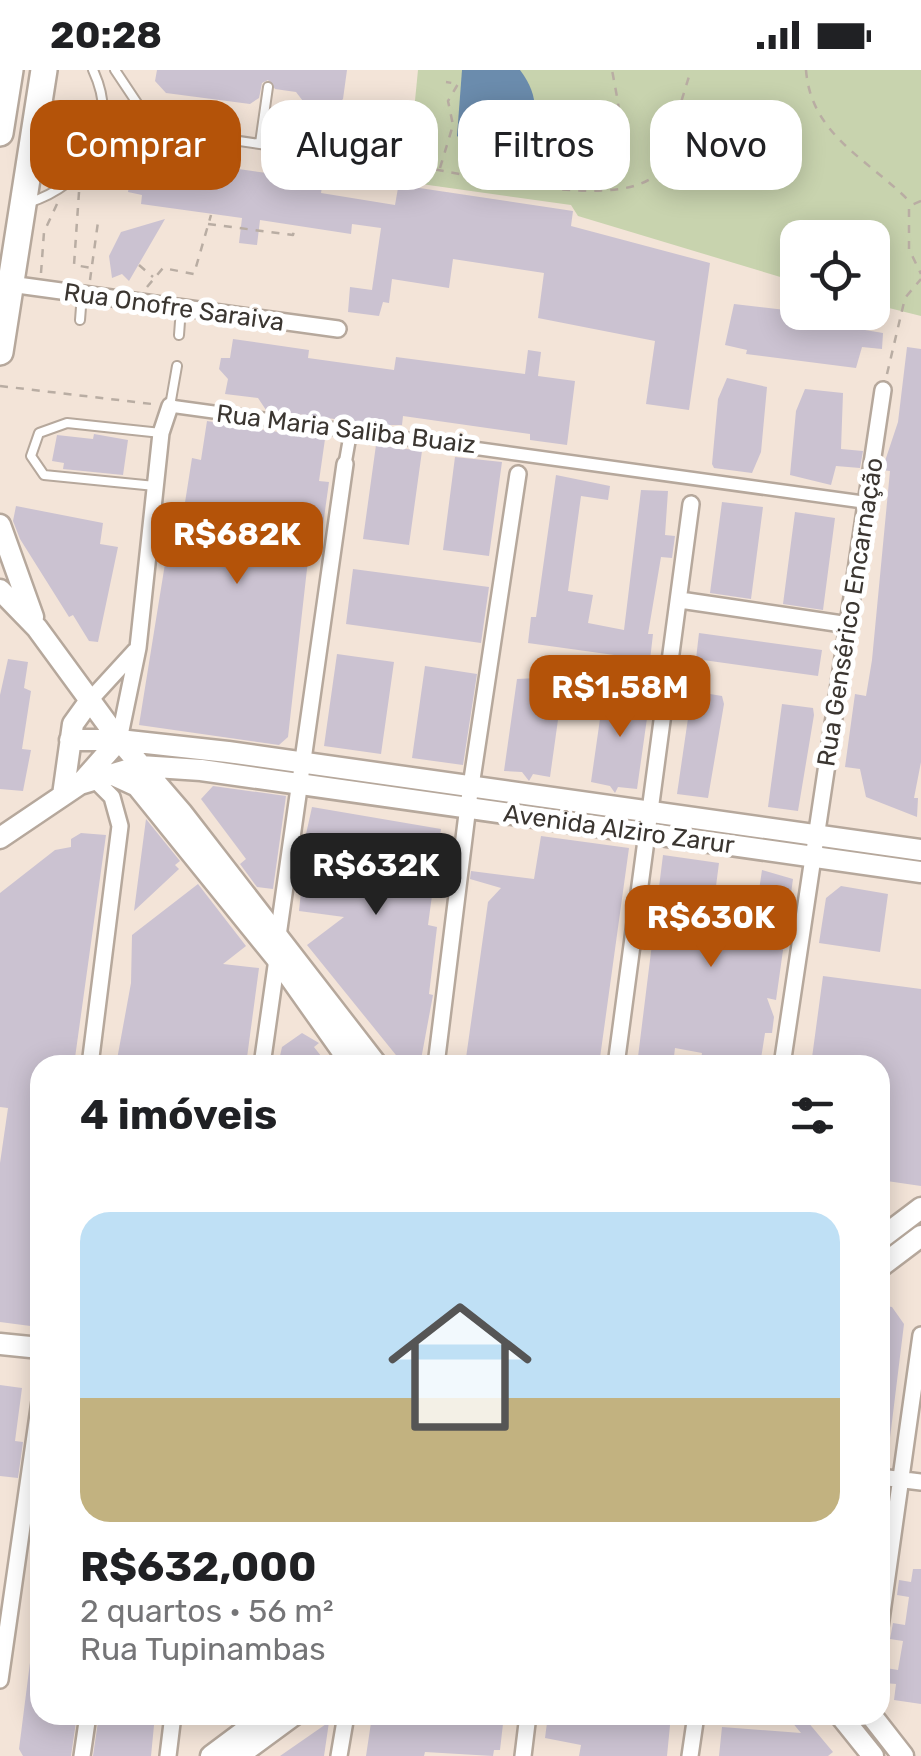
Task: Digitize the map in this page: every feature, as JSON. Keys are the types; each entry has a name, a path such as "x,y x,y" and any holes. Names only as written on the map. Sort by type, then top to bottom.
{"main road":[{"path":"0,133 10,70"},
{"path":"0,352 44,70"}],"street":[{"name":"Rua Onofre Saraiva","path":"10,284 86,287 182,308 338,329"},
{"name":"Rua Gensérico Encarnação","path":"783,1055 870,503 884,390"},
{"name":"Rua Maria Saliba Buaiz","path":"170,406 870,503"},
{"path":"0,838 87,783 119,740 138,648 161,433 170,406"},
{"path":"278,936 351,430"},
{"path":"437,1055 469,796 521,452"},
{"path":"617,1055 646,812 680,600 694,480"},
{"path":"0,526 38,628"},
{"path":"0,590 38,628 119,740 278,936 352,1054"},
{"path":"680,600 850,625"},
{"path":"91,1055 120,826 112,797 87,783 70,740 78,713 138,648"},
{"name":"Avenida Alziro Zarur","path":"70,740 119,740 301,773 469,796 646,812 921,850"},
{"name":"Avenida Alziro Zarur","path":"87,783 140,766 301,773"},
{"path":"182,813 183,790 202,770"},
{"path":"87,783 137,786 330,1020"},
{"name":"Avenida Alziro Zarur","path":"469,796 644,834 921,872"},
{"path":"263,1055 277,959"},
{"path":"890,1231 921,1208"},
{"path":"890,1259 921,1236"},
{"path":"890,1559 921,1335"},
{"path":"0,1344 30,1347"},
{"path":"0,1680 30,1471"},
{"path":"890,1477 921,1482"},
{"path":"82,1756 87,1725"},
{"path":"168,1756 172,1725"},
{"path":"212,1756 253,1725"},
{"path":"238,1756 280,1725"},
{"path":"339,1756 344,1725"},
{"path":"523,1756 527,1725"},
{"path":"690,1756 695,1725"},
{"path":"847,1725 866,1752"},
{"path":"879,1725 903,1756"}],"lane":[{"path":"93,70 103,100"},
{"path":"115,70 135,100"},
{"path":"241,140 260,143 268,88"},
{"path":"24,204 61,190"},
{"path":"80,320 86,287"},
{"path":"179,334 182,308"},
{"path":"170,406 176,366"},
{"path":"156,486 44,475 32,456 39,433 56,424 161,433"}],"path":[{"path":"612,70 618,100"},
{"path":"630,188 652,181 660,170 690,70"},
{"path":"806,70 812,102 828,131 912,203"},
{"path":"446,82 458,84 448,101 453,125 440,170 458,173"},
{"path":"39,288 50,217 79,187 74,266 92,268"},
{"path":"912,203 921,201"},
{"path":"884,390 905,298 921,277 907,230 912,203"},
{"path":"147,288 163,268 194,274 211,215"},
{"path":"86,287 98,222"},
{"path":"208,224 292,236 295,228"},
{"path":"139,265 155,278"},
{"path":"0,386 170,406"}],"green space":[{"path":"418,70 921,70 921,316 890,308 890,220 780,220 780,277 578,216 571,205 464,190 630,190 630,100 458,100 458,189 438,186 438,100 415,100"}],"water":[{"path":"462,70 520,70 533,100 460,100"}],"building":[{"path":"157,70 347,70 342,100 302,100 296,92 275,89 268,80 262,83 259,98 250,104 166,93 155,81"},
{"path":"241,169 261,172 261,190 322,190 321,193 395,205 398,190 433,190 573,211 571,226 710,263 689,410 646,404 655,341 538,318 544,273 453,259 449,288 392,279 389,303 383,302 379,316 348,312 350,287 372,290 381,228 352,224 351,234 260,220 257,245 239,243 242,218 141,204 142,195 128,192 241,190"},
{"path":"165,219 129,281 122,274 112,278 109,256 121,232"},
{"path":"734,304 780,309 780,330 883,333 882,349 862,347 856,368 746,354 747,350 725,345"},
{"path":"233,339 309,350 308,358 394,370 396,357 525,374 528,350 541,352 538,376 575,381 567,445 530,440 530,434 403,416 402,425 380,425 266,410 258,398 225,394 228,379 219,369 221,358 230,358"},
{"path":"907,347 921,349 921,762 914,798 918,798 917,817 866,797 860,769 845,767 855,694 866,696 872,660 890,471 882,470 898,422"},
{"path":"727,378 767,387 761,452 752,473 714,468 712,464 718,399"},
{"path":"805,389 843,393 841,449 863,451 860,468 836,466 831,485 790,475 796,411"},
{"path":"207,421 325,439 319,481 329,482 318,561 308,560 288,737 279,745 139,725 168,545 178,547 192,458 201,460"},
{"path":"94,434 128,440 123,475 63,469 64,463 52,461 57,435 93,439"},
{"path":"376,445 422,451 409,545 363,539"},
{"path":"455,457 502,462 489,556 443,550"},
{"path":"556,475 610,486 608,500 581,496 568,591 593,595 588,623 624,630 641,490 668,491 665,535 675,536 672,558 661,557 648,634 653,634 650,660 528,643 531,617 536,617"},
{"path":"722,502 763,507 751,599 710,593"},
{"path":"16,506 103,523 100,544 118,547 98,642 89,641 73,615 69,617 20,539 13,521"},
{"path":"795,512 835,518 823,610 783,604"},
{"path":"353,569 489,587 481,643 346,624"},
{"path":"699,633 822,650 818,676 696,659"},
{"path":"337,654 394,662 381,754 324,746"},
{"path":"8,659 28,662 24,688 31,691 22,749 31,750 23,791 0,789 0,695"},
{"path":"425,666 477,674 463,765 412,758"},
{"path":"538,678 563,684 550,777 533,774 529,781 522,772 504,771 517,679"},
{"path":"604,691 650,697 637,789 618,787 615,793 610,786 591,782"},
{"path":"692,691 722,696 724,704 708,798 677,794"},
{"path":"782,704 813,708 798,811 768,807"},
{"path":"213,786 286,796 273,889 257,887 240,864 246,859 201,799"},
{"path":"312,807 441,829 428,925 437,927 429,994 433,995 422,1055 396,1055 307,945 344,917 299,911 304,862 299,866"},
{"path":"146,819 180,861 175,865 179,869 134,911"},
{"path":"81,833 106,835 75,1055 30,1055 30,1326 0,1322 0,1163 8,1108 0,1107 0,893 55,850 71,847 71,839"},
{"path":"541,836 629,848 600,1055 466,1055 488,902 501,888 470,879 471,871 534,879"},
{"path":"663,855 719,863 710,932 752,938 762,870 793,879 776,1000 767,998 774,1017 772,1033 765,1033 762,1055 702,1055 675,1048 674,1055 638,1055"},
{"path":"198,884 246,946 223,964 259,968 247,1055 118,1055 131,983 132,935"},
{"path":"841,886 888,894 880,952 819,943 826,898"},
{"path":"823,976 921,989 921,1186 890,1181 890,1055 812,1055"},
{"path":"302,1033 319,1043 314,1047 320,1055 280,1055 282,1047"},
{"path":"890,1307 904,1324 890,1438"},
{"path":"0,1385 22,1388 15,1441 23,1442 18,1478 0,1476"},
{"path":"913,1569 921,1569 921,1704 894,1700 896,1684 890,1684 890,1669 898,1670 903,1641 890,1639 893,1623 905,1625 909,1597 897,1595 899,1580 911,1582"},
{"path":"30,1663 30,1725 76,1725 71,1756 23,1756 19,1749"},
{"path":"98,1725 154,1725 151,1756 93,1756"},
{"path":"325,1725 329,1725 324,1756 280,1756"},
{"path":"371,1725 503,1725 500,1750 494,1750 493,1756 425,1752 424,1756 366,1756"},
{"path":"547,1725 670,1725 667,1756 579,1756 581,1745 545,1738"},
{"path":"794,1725 810,1725 833,1752 828,1756 719,1756 722,1727 801,1733"}]}
